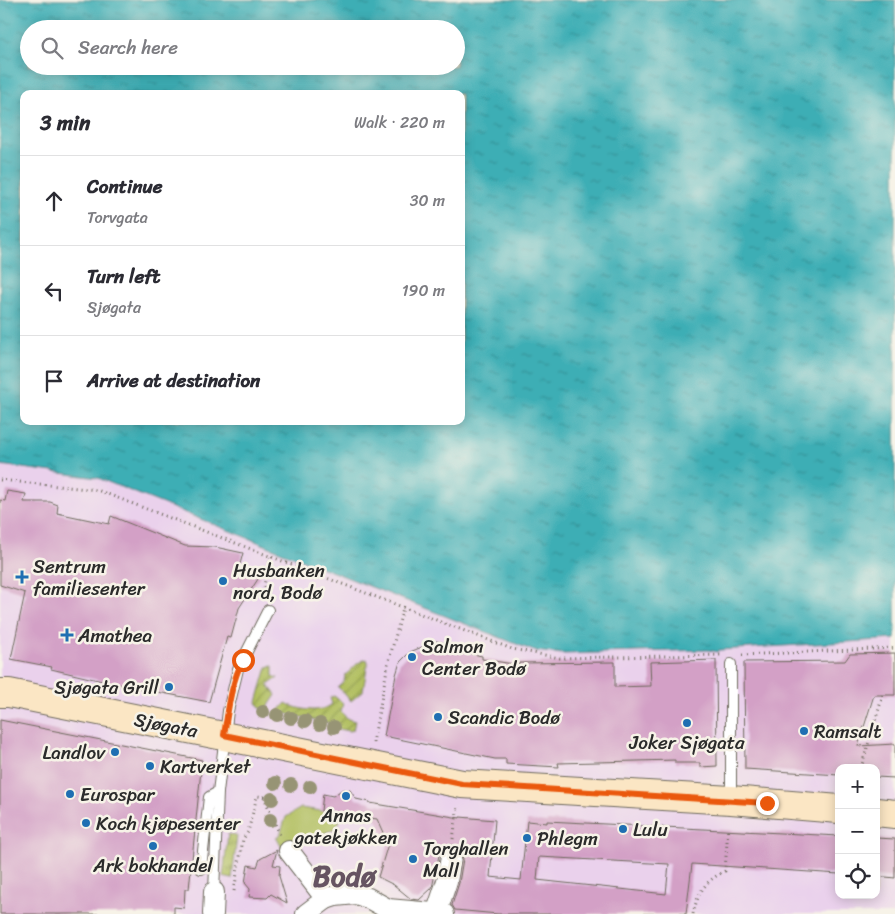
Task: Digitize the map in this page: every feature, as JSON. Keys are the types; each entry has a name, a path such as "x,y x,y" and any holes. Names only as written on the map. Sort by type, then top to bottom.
{"street":[{"name":"Sjøgata","path":"0,693 9,693 224,735 462,784 731,800 835,809"},
{"path":"880,812 895,814"},
{"path":"284,843 326,899"},
{"path":"306,914 326,899 356,894 388,909 439,914 451,857"},
{"path":"213,914 214,892"}],"lane":[{"path":"214,892 218,792 228,711 238,669 268,610"},
{"path":"728,659 731,800"},
{"path":"201,869 209,797 218,792"}],"path":[{"path":"0,480 97,490 512,649 560,658 728,659"},
{"path":"268,610 264,585 270,557"},
{"path":"373,743 388,664 403,608"},
{"path":"741,655 895,648"},
{"path":"862,764 883,695"},
{"path":"233,897 243,838 248,832 257,796 264,797 284,843"},
{"path":"451,857 457,815"},
{"path":"693,914 699,893 712,878 725,870 728,827"}],"shaded area":[{"path":"0,465 98,478 535,651 562,654 708,650 718,652 719,650 895,639 895,914 0,914"}],"green space":[{"path":"367,659 363,691 351,701 338,687 344,682 345,675 357,664"},
{"path":"273,666 273,676 278,678 268,685 276,695 266,710 260,708 257,702 267,667"},
{"path":"334,696 343,703 341,712 348,719 355,721 353,730 338,729 337,725 278,712 286,703 297,708 321,709 332,704 330,698"},
{"path":"301,808 342,814 339,823 333,830 282,848 276,837 280,835 286,817"},
{"path":"228,834 237,836 232,879 223,877"}],"water":[{"path":"0,0 895,0 895,639 719,650 718,652 708,650 562,654 534,651 98,478 0,465"}],"building":[{"path":"7,491 26,494 24,502 50,502 58,505 57,513 109,524 111,516 185,546 215,547 243,553 239,568 260,576 239,608 231,638 227,637 209,702 111,683 51,669 52,667 11,659 25,593 0,585 0,500 5,501"},
{"path":"436,641 459,646 458,651 482,656 482,659 519,665 519,663 615,662 615,687 651,686 650,662 716,660 717,766 700,767 700,763 675,763 675,760 558,763 559,767 506,764 506,759 495,759 384,736 400,662 410,652 422,647 435,647"},
{"name":"Ramsalt","path":"895,653 895,695 874,695 858,746 895,744 895,778 880,777 880,764 835,764 835,775 745,769 744,662 845,661 850,654"},
{"path":"0,720 202,760 189,889 185,889 184,908 174,907 174,914 0,914"},
{"path":"343,789 350,790 356,799 370,803 460,818 495,820 490,877 521,880 527,821 835,836 835,874 692,864 686,914 498,914 455,910 452,905 459,883 463,859 459,848 452,845 442,849 432,888 419,900 411,899 394,885 378,877 388,844 377,819 321,811 323,794 333,796","holes":["539,857 669,864 666,894 537,880"]},
{"path":"880,838 895,839 895,878 880,876"},
{"path":"277,850 273,865 280,866 279,876 287,903 271,894 267,898 249,897 250,889 245,883 248,865 257,867 260,859"}],"place":[{"name":"Sentrum familiesenter","path":"22,577"},
{"name":"Husbanken nord, Bodø","path":"223,581"},
{"name":"Amathea","path":"67,635"},
{"name":"Salmon Center Bodø","path":"412,657"},
{"name":"Sjøgata Grill","path":"169,687"},
{"name":"Scandic Bodø","path":"438,717"},
{"name":"Joker Sjøgata","path":"687,723"},
{"name":"Ramsalt","path":"804,731"},
{"name":"Landlov","path":"115,752"},
{"name":"Kartverket","path":"150,766"},
{"name":"Eurospar","path":"70,794"},
{"name":"Annas gatekjøkken","path":"346,796"},
{"name":"Koch kjøpesenter","path":"86,823"},
{"name":"Lulu","path":"623,829"},
{"name":"Phlegm","path":"527,838"},
{"name":"Ark bokhandel","path":"153,846"},
{"name":"Torghallen Mall","path":"413,859"}],"district":[{"name":"Bodø","path":"344,876"}],"route":[{"path":"243,660 238,669 224,735 462,784 767,803"}]}
